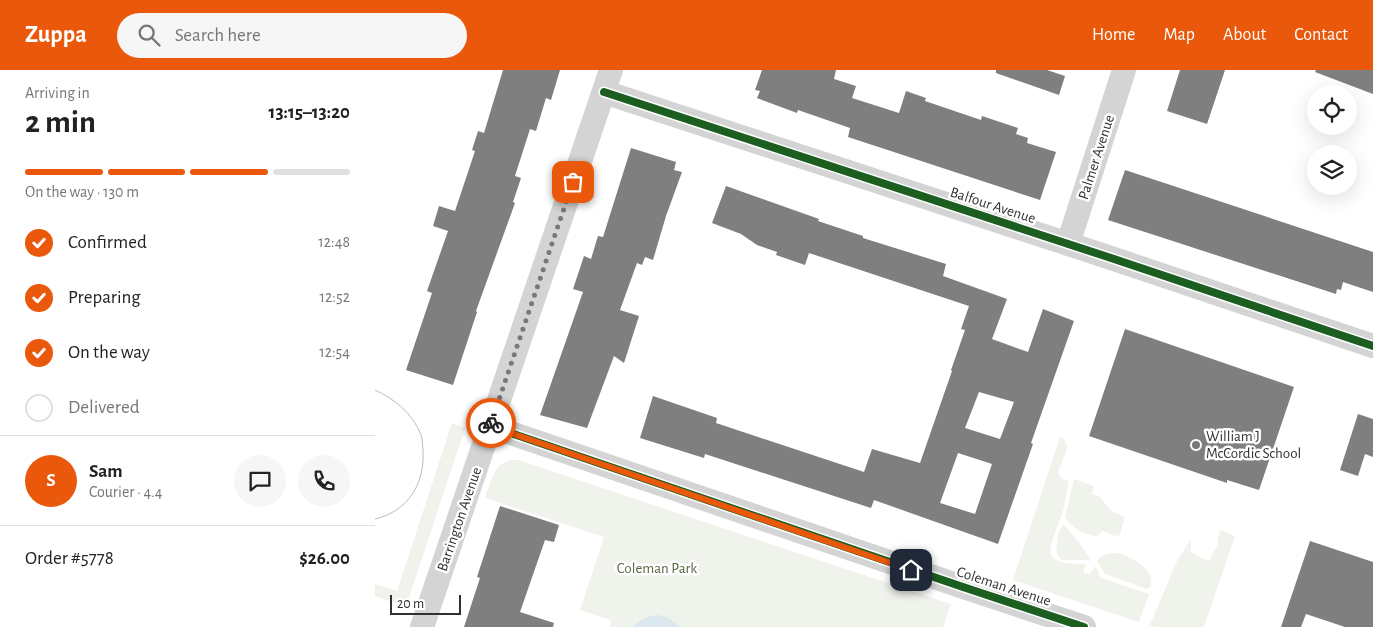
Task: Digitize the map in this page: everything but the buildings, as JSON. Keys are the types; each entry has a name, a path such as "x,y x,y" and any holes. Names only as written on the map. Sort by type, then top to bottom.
{"street":[{"name":"Palmer Avenue","path":"1068,244 1124,70"},
{"name":"Balfour Avenue","path":"607,81 1068,244 1373,346"},
{"name":"Barrington Avenue","path":"422,627 607,81"},
{"name":"Coleman Avenue","path":"490,426 963,588 1084,627"}],"green space":[{"path":"452,423 465,428 406,607 375,596 375,584 397,591"},
{"path":"1060,437 1065,439 1065,443 1068,446 1058,472 1062,479 1069,481 1063,511 1052,541 1051,554 1054,559 1061,562 1085,564 1084,573 1090,574 1095,566 1101,578 1149,594 1139,622 1013,580"},
{"name":"Coleman Park","path":"511,460 519,460 951,604 943,627 610,627 611,620 580,610 604,537 485,498 493,474 500,465"},
{"path":"1074,479 1094,486 1092,494 1100,497 1111,511 1125,517 1119,537 1102,531 1098,536 1088,534 1079,531 1068,521 1065,517"},
{"path":"1063,524 1090,558 1088,560 1061,560 1056,552 1058,535"},
{"path":"1220,530 1235,536 1204,627 1155,627 1150,625 1177,561 1191,539 1191,552 1210,561 1212,554 1218,546"},
{"path":"1119,553 1136,561 1146,569 1151,579 1151,586 1147,589 1105,574 1097,561 1099,558 1104,555"}],"shaded area":[{"path":"657,615 667,617 681,627 633,627 644,619"}],"tram line":[{"path":"375,390 403,408 413,420 421,435 423,450 421,474 413,494 397,509 375,519"}],"cycle path":[{"path":"604,92 1373,346"},
{"path":"490,426 1084,627"}],"way so far":[{"path":"491,423 573,182"}],"place":[{"name":"William J McCordic School","path":"1196,445"}],"route":[{"path":"491,423 490,426 911,570"}]}
